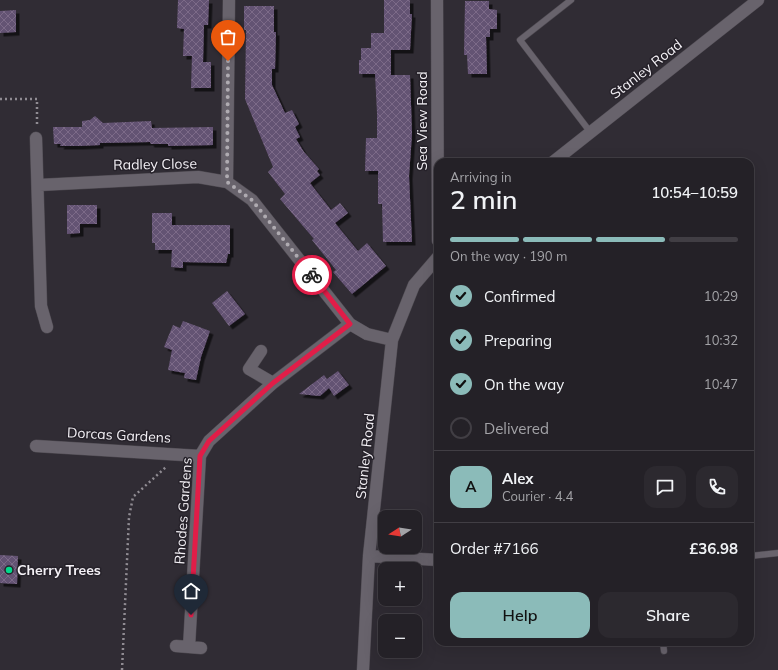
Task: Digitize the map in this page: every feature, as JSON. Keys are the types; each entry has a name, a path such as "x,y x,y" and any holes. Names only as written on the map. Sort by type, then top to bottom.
{"street":[{"path":"227,182 229,0"},
{"name":"Sea View Road","path":"437,0 438,158"},
{"name":"Stanley Road","path":"558,158 758,0"},
{"path":"36,138 39,185 40,306 47,327"},
{"name":"Radley Close","path":"39,185 198,177 227,182 252,200 350,324"},
{"name":"Stanley Road","path":"363,670 369,556 392,340 414,285 434,262"},
{"path":"350,324 367,334 392,340"},
{"name":"Rhodes Gardens","path":"176,646 195,647 200,456 209,441 273,383 350,324"},
{"path":"261,352 249,369 273,383"},
{"name":"Dorcas Gardens","path":"36,446 200,456"},
{"path":"369,556 434,560"}],"lane":[{"path":"571,0 520,40 591,133"},
{"path":"754,556 778,553"},
{"path":"663,646 664,651"}],"path":[{"path":"0,99 37,99 36,138"},
{"path":"122,670 128,517 133,497 182,454"}],"building":[{"path":"178,0 209,0 208,25 204,25 203,62 211,62 211,88 191,88 192,56 183,56 184,29 177,28"},
{"path":"384,0 410,0 410,14 412,14 410,50 391,50 391,75 410,75 412,134 409,176 412,242 383,242 382,204 378,204 378,171 365,171 366,138 377,138 375,74 359,74 359,60 361,60 361,48 371,48 371,33 384,33"},
{"path":"465,1 489,1 489,9 497,10 497,29 490,29 490,37 486,37 487,74 468,74 467,55 464,55"},
{"path":"244,6 274,6 274,32 276,32 275,69 272,69 272,85 285,113 292,110 299,124 295,127 300,137 296,139 304,152 319,169 317,171 320,175 310,183 331,210 340,203 348,213 335,223 358,251 367,243 386,266 352,294 333,272 336,270 312,240 314,239 280,199 285,194 268,172 273,167 245,99 246,30 244,30"},
{"path":"16,10 16,32 0,33 0,11"},
{"path":"95,116 103,123 151,121 152,128 213,127 213,145 168,146 168,144 151,144 150,142 100,143 100,145 79,146 60,146 61,144 54,144 53,127 82,127 82,121 90,120"},
{"path":"67,205 97,205 97,224 80,224 80,233 67,234"},
{"path":"152,213 172,213 172,225 230,225 230,254 228,254 226,263 183,262 183,268 171,267 172,250 155,250 155,243 152,243"},
{"path":"227,291 245,314 229,326 212,303"},
{"path":"183,321 210,331 201,357 196,380 184,378 185,373 168,370 172,350 164,347 173,325 180,328"},
{"path":"338,371 349,385 334,396 329,388 320,396 299,394 324,375 327,379"},
{"name":"Cherry Trees","path":"0,555 18,556 17,584 0,583"}],"way so far":[{"path":"228,61 227,182 252,200 312,275"}],"place":[{"name":"Cherry Trees","path":"9,570"}],"route":[{"path":"191,615 200,456 209,441 273,383 350,324 312,275"}]}
